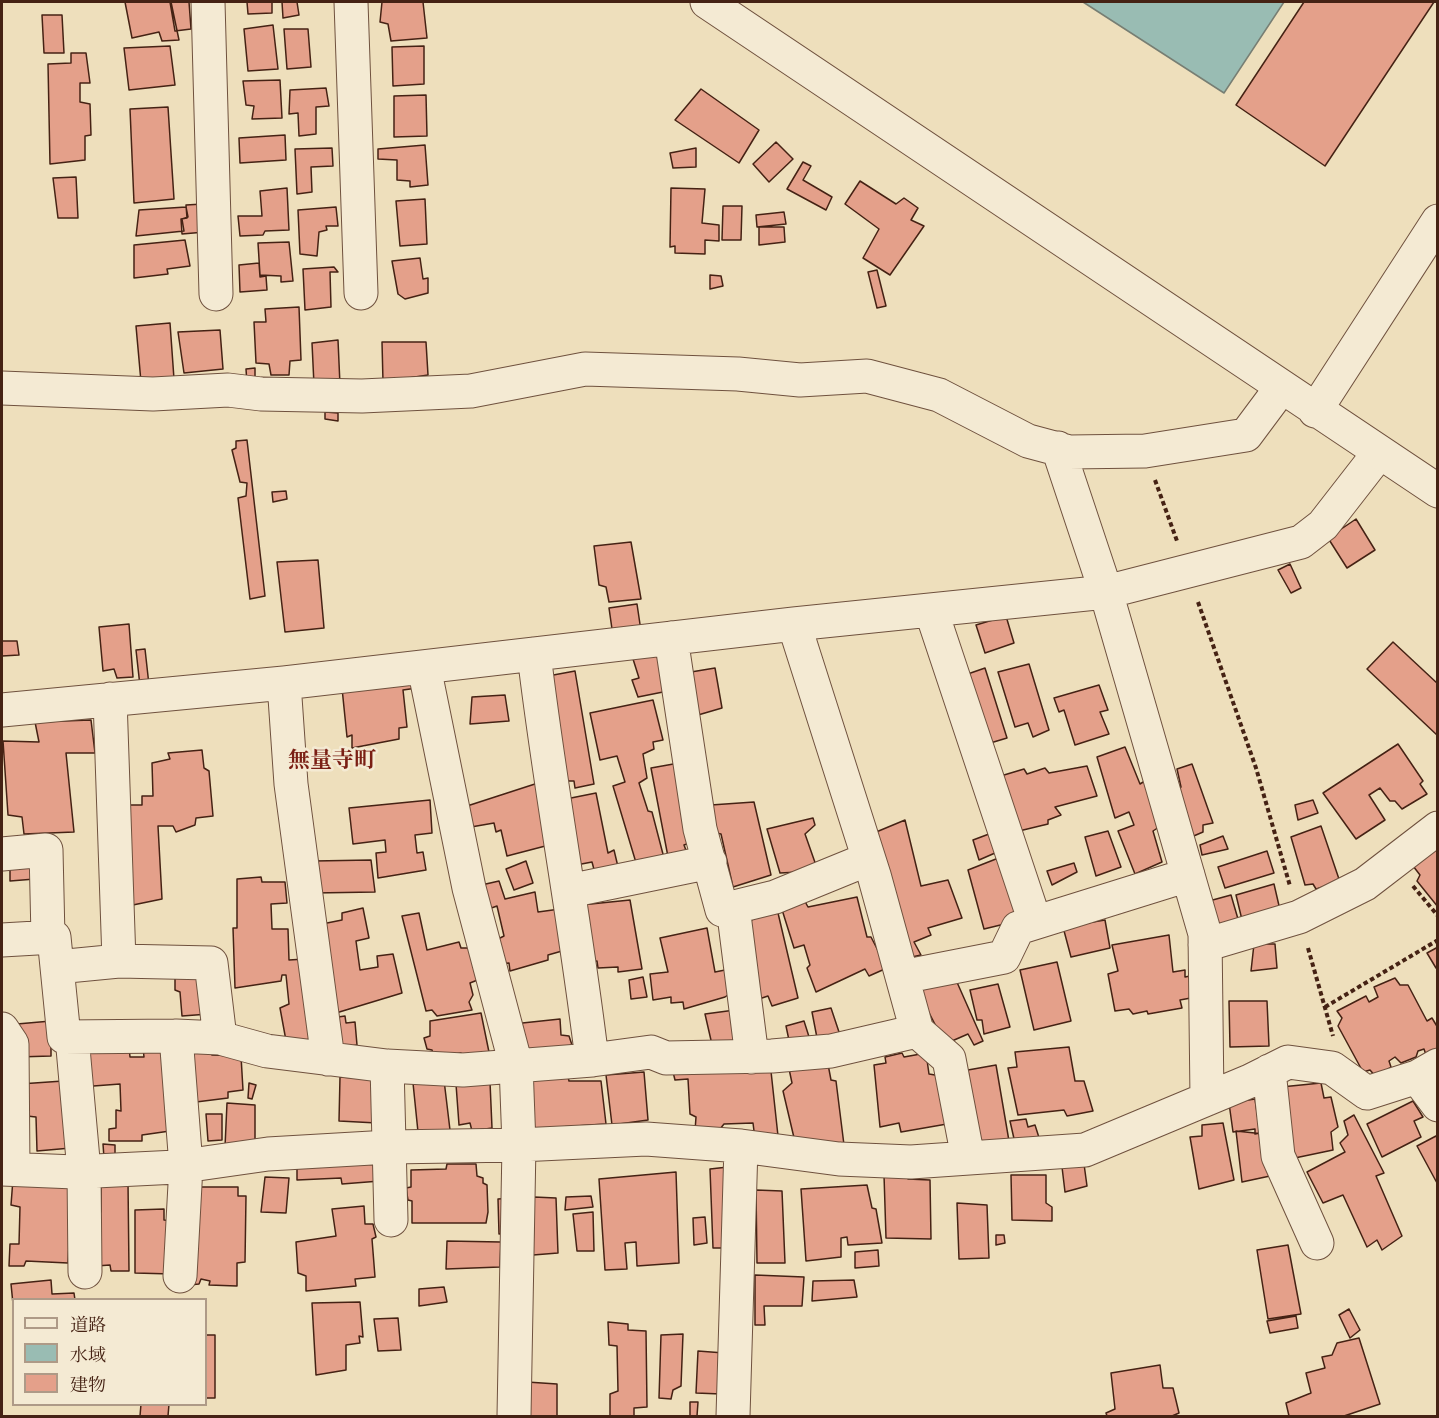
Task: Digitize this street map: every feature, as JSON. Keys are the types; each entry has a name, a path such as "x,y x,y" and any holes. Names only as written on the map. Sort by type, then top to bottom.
{"street":[{"path":"208,2 216,294"},
{"path":"351,2 361,293"},
{"path":"707,2 1437,491"},
{"path":"1315,411 1437,221"},
{"path":"2,388 153,394 228,390 261,394 363,396 471,391 585,369 738,374 800,380 867,376 939,395 1028,441 1069,452 1145,451 1246,435 1281,388"},
{"path":"1058,448 1106,592 1205,934 1207,1099"},
{"path":"2,710 284,683 794,624 1106,592 1301,542 1323,525 1379,453"},
{"path":"931,610 1035,922"},
{"path":"794,624 868,859 916,1031 949,1059 968,1158"},
{"path":"671,638 700,829 722,910 775,897 868,859"},
{"path":"534,654 547,766 569,891 592,1060"},
{"path":"424,667 469,888 516,1065 519,1145 514,1416"},
{"path":"284,683 292,796 328,1059"},
{"path":"110,699 119,961"},
{"path":"1204,945 1299,917 1365,884 1437,828"},
{"path":"2,854 46,850 53,952 64,1037 220,1038 267,1051 387,1066 463,1070 592,1060 651,1052 666,1058 752,1057 831,1051 916,1031"},
{"path":"569,891 710,862"},
{"path":"902,977 1004,957 1018,928 1188,875"},
{"path":"733,907 752,1057"},
{"path":"2,940 53,952 119,961 211,963 220,1038"},
{"path":"2,1029 12,1044 7,1169 84,1171 186,1166 268,1154 389,1147 519,1145 646,1139 741,1146 839,1159 911,1162 1085,1150 1288,1062 1332,1068 1368,1093 1427,1071 1437,1105"},
{"path":"176,1036 186,1166 180,1276"},
{"path":"72,1037 84,1171 85,1272"},
{"path":"387,1066 391,1220"},
{"path":"1269,1071 1278,1156 1317,1243"},
{"path":"733,1416 741,1146"}],"path":[{"path":"1145,451 1256,768 1343,1075"},
{"path":"1325,1007 1437,940"}],"water":[{"path":"1083,2 1284,2 1224,93"}],"building":[{"path":"125,2 171,2 179,40 162,41 159,32 132,38"},
{"path":"170,2 189,2 191,29 175,31"},
{"path":"247,2 272,2 272,13 248,14"},
{"path":"282,2 297,2 299,15 283,18"},
{"path":"382,2 423,2 427,38 391,41 388,24 380,22"},
{"path":"1304,2 1434,2 1325,166 1236,105"},
{"path":"42,15 62,15 64,53 44,53"},
{"path":"273,25 278,69 248,71 244,29"},
{"path":"284,29 308,29 311,67 287,69"},
{"path":"170,46 175,85 129,90 124,48"},
{"path":"424,46 424,84 393,86 392,47"},
{"path":"71,53 86,53 90,83 80,83 80,102 90,104 91,135 85,136 85,160 50,164 48,64 71,63"},
{"path":"280,80 282,118 252,119 254,106 246,105 243,81"},
{"path":"326,88 329,106 316,107 316,134 299,136 298,113 289,114 290,90"},
{"path":"701,89 759,130 739,163 675,120"},
{"path":"426,95 427,136 394,137 394,96"},
{"path":"168,107 174,199 134,203 130,109"},
{"path":"285,135 286,160 240,163 239,138"},
{"path":"776,142 793,159 769,182 753,164"},
{"path":"425,145 428,185 410,187 410,181 397,180 397,160 378,159 378,149"},
{"path":"332,148 333,166 311,167 312,192 297,194 295,149"},
{"path":"696,148 696,167 673,168 670,153"},
{"path":"803,162 811,166 803,180 832,197 826,210 787,189"},
{"path":"76,177 78,218 58,218 53,178"},
{"path":"860,181 896,204 904,198 918,208 911,220 924,226 890,275 863,258 879,229 845,204"},
{"path":"287,188 289,230 265,231 263,235 240,236 238,216 262,216 260,191"},
{"path":"671,188 705,189 702,223 719,225 719,241 705,240 705,254 675,253 675,246 670,247"},
{"path":"425,199 427,244 400,246 396,201"},
{"path":"203,204 205,232 182,234 181,219 187,218 186,205"},
{"path":"723,206 742,206 741,240 722,240"},
{"path":"186,207 188,217 182,219 184,231 136,236 139,210"},
{"path":"336,207 338,226 326,226 327,230 319,232 317,256 300,254 298,210"},
{"path":"784,212 786,224 757,227 756,215"},
{"path":"759,227 784,227 785,242 759,245"},
{"path":"185,240 190,266 167,269 168,274 134,278 134,245"},
{"path":"289,242 293,281 281,282 281,276 260,275 258,243"},
{"path":"420,258 423,279 428,278 428,293 405,299 398,294 392,261"},
{"path":"259,263 260,277 266,276 267,290 240,292 239,265"},
{"path":"334,267 338,272 330,272 331,307 305,310 303,269"},
{"path":"877,270 886,306 877,308 868,272"},
{"path":"710,275 721,276 723,286 710,289"},
{"path":"299,307 301,360 290,361 289,375 271,375 269,364 256,363 254,322 266,322 265,309"},
{"path":"170,323 174,379 141,382 136,326"},
{"path":"220,330 223,369 184,373 178,332"},
{"path":"338,340 340,385 314,385 312,343"},
{"path":"382,342 426,342 428,375 383,382"},
{"path":"255,368 255,383 247,384 246,369"},
{"path":"325,412 338,413 338,421 325,419"},
{"path":"247,440 265,596 250,599 238,498 246,496 247,483 240,482 232,450 236,448 236,441"},
{"path":"286,491 287,499 273,502 272,492"},
{"path":"1356,519 1375,550 1347,568 1328,538"},
{"path":"631,542 641,599 609,602 606,587 599,585 594,546"},
{"path":"318,560 324,628 285,632 277,562"},
{"path":"1290,564 1301,588 1291,593 1278,570"},
{"path":"637,604 641,631 613,636 609,608"},
{"path":"1006,616 1014,643 985,653 976,625"},
{"path":"129,624 133,677 117,678 114,669 103,671 99,627"},
{"path":"2,641 17,641 19,655 2,656"},
{"path":"1393,642 1438,684 1438,736 1367,669"},
{"path":"145,649 149,685 140,686 136,650"},
{"path":"656,653 668,691 638,697 632,680 639,678 633,659"},
{"path":"1029,664 1049,730 1033,737 1028,723 1015,727 998,672"},
{"path":"715,668 722,708 698,715 691,672"},
{"path":"985,668 1007,738 987,744 962,676"},
{"path":"575,671 594,784 575,788 574,781 566,781 548,676"},
{"path":"415,677 417,688 403,690 407,727 399,728 399,739 352,748 352,735 347,737 342,688"},
{"path":"1099,685 1108,710 1100,712 1109,734 1075,745 1064,710 1059,712 1054,698"},
{"path":"505,695 509,721 470,724 472,697"},
{"path":"653,700 663,740 653,742 654,749 643,754 647,778 639,783 648,811 652,812 664,858 637,866 613,786 625,782 617,756 600,760 590,713"},
{"path":"91,720 95,753 66,753 74,832 24,834 22,817 8,815 3,741 39,742 35,722"},
{"path":"1398,744 1423,781 1420,784 1427,794 1402,809 1395,801 1390,801 1380,788 1369,795 1385,820 1356,839 1323,793"},
{"path":"1125,747 1140,784 1148,779 1165,823 1153,831 1162,862 1135,874 1118,831 1134,825 1129,812 1115,818 1097,757"},
{"path":"202,750 204,768 209,771 213,816 196,818 195,825 176,832 173,826 158,826 162,899 128,906 121,805 142,805 142,796 153,796 152,763 170,759 168,753"},
{"path":"679,763 695,841 684,845 687,853 669,862 651,768"},
{"path":"1192,764 1213,823 1203,825 1203,832 1189,838 1170,794 1181,787 1177,769"},
{"path":"1087,766 1097,796 1055,807 1061,815 1048,820 1048,824 1019,831 994,778 1024,769 1027,774 1045,768 1049,773"},
{"path":"538,783 553,844 507,856 501,830 496,832 494,823 471,827 464,807"},
{"path":"596,793 608,853 614,850 619,871 596,877 592,862 571,866 561,800"},
{"path":"430,800 432,833 415,835 417,853 423,852 426,870 378,878 376,853 386,852 385,840 353,844 349,808"},
{"path":"1313,800 1318,813 1298,820 1295,805"},
{"path":"754,802 771,875 733,887 721,834 716,833 711,805"},
{"path":"813,818 815,825 805,834 818,871 780,873 767,829"},
{"path":"905,820 921,886 948,880 962,918 928,928 931,935 914,942 921,955 903,959 869,835"},
{"path":"1321,826 1340,882 1316,889 1313,884 1305,885 1291,837"},
{"path":"1108,831 1121,867 1096,876 1085,837"},
{"path":"989,834 995,853 979,860 973,840"},
{"path":"1223,836 1228,849 1202,855 1200,845"},
{"path":"1438,841 1438,907 1417,881 1420,875 1410,862"},
{"path":"1267,851 1274,873 1225,888 1218,867"},
{"path":"1001,857 1021,920 984,929 968,870"},
{"path":"34,860 35,879 10,881 10,862"},
{"path":"371,860 375,892 314,893 314,861"},
{"path":"526,861 533,883 514,890 506,869"},
{"path":"1074,863 1077,872 1052,885 1047,871"},
{"path":"261,877 262,882 285,882 287,903 271,904 272,929 288,929 289,960 305,959 320,1041 287,1046 280,1008 289,1004 286,975 282,975 281,981 235,988 233,928 237,928 237,879"},
{"path":"499,881 505,899 535,892 538,912 560,909 569,949 548,955 548,960 510,971 509,963 498,964 494,941 504,936 497,906 483,911 477,886"},
{"path":"1274,884 1280,910 1243,924 1236,895"},
{"path":"1231,895 1238,919 1215,926 1209,901"},
{"path":"802,896 808,907 857,897 867,937 871,937 887,968 869,976 865,969 816,992 807,968 810,965 804,945 794,948 779,900"},
{"path":"630,900 642,969 618,972 618,967 598,968 597,961 584,962 581,905"},
{"path":"363,908 369,938 356,941 360,970 378,967 377,956 393,954 402,993 336,1013 338,1017 345,1016 346,1023 355,1022 357,1045 340,1048 317,925 342,920 342,913"},
{"path":"419,913 427,950 459,942 461,948 474,948 480,979 470,983 473,995 469,1002 472,1010 437,1016 432,1010 426,1011 402,916"},
{"path":"778,913 798,998 772,1006 768,996 753,1001 741,929 758,915"},
{"path":"1105,920 1110,948 1071,957 1063,927"},
{"path":"707,928 715,972 730,969 735,990 725,997 684,1009 683,1002 671,1003 671,997 653,1000 650,974 668,972 660,938"},
{"path":"1169,935 1173,972 1185,970 1185,977 1190,976 1196,997 1180,1000 1182,1008 1148,1014 1147,1011 1133,1014 1129,1009 1115,1011 1108,974 1118,971 1112,945"},
{"path":"1254,944 1275,944 1277,968 1251,971"},
{"path":"1438,947 1438,967 1436,968 1427,953"},
{"path":"1057,962 1071,1021 1034,1030 1020,970"},
{"path":"175,969 205,970 209,1014 182,1016 180,992 175,990"},
{"path":"643,977 647,997 631,999 629,980"},
{"path":"1395,978 1400,985 1408,985 1427,1021 1432,1018 1438,1028 1438,1052 1427,1058 1424,1049 1418,1051 1416,1057 1401,1063 1395,1057 1389,1061 1391,1067 1376,1077 1370,1070 1363,1072 1338,1026 1342,1018 1337,1011 1366,996 1369,1002 1378,997 1374,987"},
{"path":"956,980 983,1041 974,1045 968,1034 945,1044 920,995 923,986"},
{"path":"998,984 1010,1027 984,1034 982,1020 977,1020 970,990"},
{"path":"1229,1001 1267,1001 1269,1046 1230,1047"},
{"path":"831,1008 840,1035 818,1043 812,1012"},
{"path":"735,1010 742,1043 713,1049 705,1014"},
{"path":"481,1013 490,1057 463,1062 461,1053 434,1058 432,1050 427,1049 424,1038 430,1036 430,1021"},
{"path":"560,1019 561,1035 569,1036 573,1048 525,1058 513,1024"},
{"path":"51,1021 51,1056 17,1057 17,1024"},
{"path":"804,1021 811,1043 790,1045 786,1026"},
{"path":"129,1047 130,1057 144,1057 143,1048 166,1048 177,1130 142,1135 142,1141 109,1141 109,1129 116,1128 116,1110 121,1111 120,1084 80,1087 80,1050"},
{"path":"1069,1047 1075,1081 1084,1081 1093,1111 1067,1116 1064,1110 1018,1115 1008,1068 1017,1067 1015,1052"},
{"path":"187,1050 211,1050 212,1055 241,1056 243,1090 228,1092 228,1098 188,1103"},
{"path":"902,1053 904,1057 926,1053 929,1074 941,1076 947,1124 901,1132 899,1123 880,1127 874,1065 886,1063 885,1057"},
{"path":"827,1059 831,1080 836,1081 844,1145 795,1142 783,1091 792,1083 788,1064"},
{"path":"770,1062 778,1136 755,1139 753,1123 724,1124 720,1129 695,1131 696,1117 690,1114 688,1079 675,1080 672,1068"},
{"path":"996,1065 1009,1141 978,1145 968,1070"},
{"path":"566,1068 569,1081 601,1081 606,1124 530,1129 520,1072"},
{"path":"644,1072 648,1120 612,1125 606,1075"},
{"path":"340,1077 376,1079 377,1123 339,1121"},
{"path":"444,1080 450,1130 418,1132 413,1083"},
{"path":"63,1081 71,1148 37,1151 36,1117 18,1115 20,1084"},
{"path":"490,1082 492,1128 472,1131 470,1123 459,1125 456,1084"},
{"path":"249,1083 256,1085 252,1099 248,1098"},
{"path":"1321,1083 1324,1098 1331,1097 1338,1127 1331,1132 1333,1150 1290,1159 1281,1087"},
{"path":"1255,1099 1260,1133 1255,1134 1255,1129 1233,1132 1229,1103"},
{"path":"1413,1101 1423,1117 1414,1121 1421,1137 1382,1157 1367,1124"},
{"path":"227,1103 255,1105 255,1143 225,1147"},
{"path":"206,1114 222,1114 222,1140 208,1141"},
{"path":"1354,1115 1384,1173 1376,1176 1402,1236 1382,1250 1377,1240 1367,1247 1343,1195 1323,1203 1307,1172 1345,1152 1340,1143 1348,1135 1344,1121"},
{"path":"1026,1119 1028,1127 1035,1125 1042,1147 1017,1152 1010,1121"},
{"path":"1223,1123 1234,1180 1199,1189 1190,1137 1202,1136 1202,1125"},
{"path":"1236,1131 1264,1134 1270,1176 1242,1182"},
{"path":"1436,1136 1438,1139 1437,1183 1417,1146"},
{"path":"103,1144 115,1145 115,1157 104,1158"},
{"path":"376,1160 380,1181 342,1184 341,1178 297,1180 297,1163"},
{"path":"447,1164 476,1164 477,1176 483,1178 483,1183 487,1185 486,1223 412,1223 412,1201 408,1200 406,1188 411,1187 411,1170 446,1169"},
{"path":"1084,1164 1087,1186 1065,1192 1062,1167"},
{"path":"728,1167 728,1248 713,1248 710,1169"},
{"path":"676,1172 679,1263 637,1266 636,1242 625,1243 627,1269 605,1270 599,1179"},
{"path":"908,1174 908,1179 930,1180 931,1239 886,1238 884,1175"},
{"path":"1011,1175 1046,1175 1046,1203 1052,1207 1052,1221 1012,1220"},
{"path":"265,1177 289,1178 286,1213 261,1212"},
{"path":"13,1179 72,1188 68,1263 26,1261 24,1266 9,1266 10,1244 19,1244 20,1207 11,1205"},
{"path":"128,1182 129,1271 111,1271 110,1265 96,1266 95,1212 101,1212 101,1184"},
{"path":"867,1185 872,1208 876,1209 882,1243 848,1245 847,1237 841,1238 841,1257 806,1261 801,1189"},
{"path":"198,1187 238,1187 238,1196 246,1196 245,1262 237,1263 237,1286 209,1285 210,1281 201,1279 199,1284 189,1285"},
{"path":"756,1190 782,1191 785,1263 757,1263"},
{"path":"591,1196 593,1207 565,1210 566,1197"},
{"path":"534,1197 556,1198 558,1253 533,1255"},
{"path":"513,1198 514,1233 499,1234 498,1199"},
{"path":"957,1203 987,1205 989,1258 959,1259"},
{"path":"364,1206 365,1224 373,1224 376,1237 372,1239 375,1277 355,1279 356,1286 306,1291 306,1276 298,1273 296,1242 336,1236 332,1209"},
{"path":"164,1209 164,1220 173,1221 172,1274 135,1273 135,1210"},
{"path":"593,1212 594,1251 577,1251 573,1214"},
{"path":"705,1217 707,1243 694,1245 693,1218"},
{"path":"996,1235 1004,1235 1005,1243 996,1245"},
{"path":"447,1241 501,1242 500,1267 446,1269"},
{"path":"1288,1245 1301,1314 1268,1319 1257,1250"},
{"path":"878,1250 879,1266 855,1268 855,1252"},
{"path":"755,1275 804,1277 802,1306 764,1306 765,1325 755,1325"},
{"path":"51,1280 52,1294 74,1293 75,1298 12,1298 11,1284"},
{"path":"854,1280 857,1297 812,1301 813,1281"},
{"path":"444,1287 447,1302 419,1306 419,1289"},
{"path":"360,1302 363,1337 359,1336 360,1343 346,1345 346,1370 316,1375 312,1303"},
{"path":"1349,1309 1360,1330 1350,1338 1339,1315"},
{"path":"1296,1316 1298,1328 1270,1333 1267,1321"},
{"path":"398,1318 401,1350 378,1351 374,1319"},
{"path":"608,1322 628,1324 628,1330 646,1331 647,1407 634,1408 634,1416 610,1416 610,1394 618,1391 617,1346 609,1345"},
{"path":"683,1334 681,1386 673,1390 671,1399 659,1398 661,1335"},
{"path":"207,1335 215,1335 215,1398 207,1398"},
{"path":"1359,1338 1380,1404 1344,1416 1289,1416 1286,1403 1311,1393 1306,1373 1325,1368 1322,1357 1332,1355 1337,1343"},
{"path":"698,1351 724,1353 721,1394 696,1393"},
{"path":"1160,1365 1163,1388 1173,1388 1179,1413 1172,1416 1107,1416 1106,1413 1115,1409 1111,1373"},
{"path":"527,1382 557,1384 557,1416 525,1416"},
{"path":"690,1402 698,1402 697,1416 690,1416"},
{"path":"141,1406 169,1406 168,1416 140,1416"}],"district":[{"name":"無量寺町","path":"332,762"}]}
